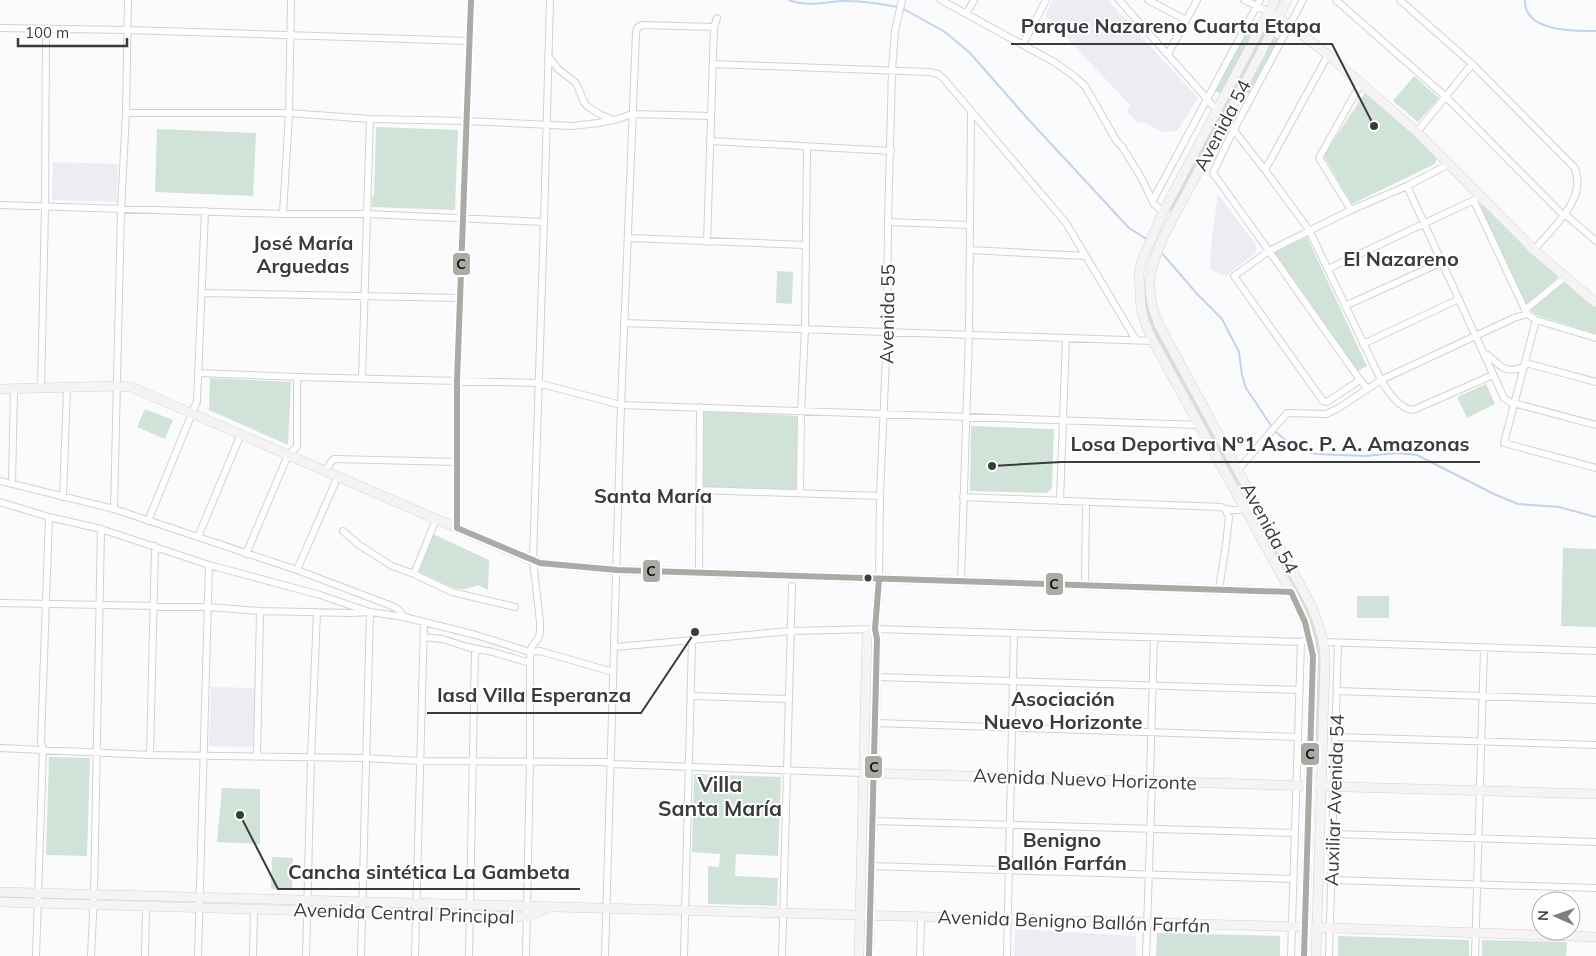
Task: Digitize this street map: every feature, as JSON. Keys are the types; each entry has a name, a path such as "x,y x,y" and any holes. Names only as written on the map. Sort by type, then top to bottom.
{"street":[{"path":"114,509 128,0"},
{"path":"283,214 289,113 291,0"},
{"path":"457,528 457,380 471,0"},
{"path":"526,956 530,652 540,633 533,560 550,0"},
{"name":"Avenida 55","path":"869,956 877,636 875,629 879,579 880,496 887,332 892,70 895,31 902,0"},
{"path":"940,0 1054,62 1085,86 1116,140 1142,179 1154,204 1163,212"},
{"path":"966,14 974,0"},
{"path":"1023,44 1046,0"},
{"path":"1119,0 1217,110"},
{"path":"1148,0 1186,20"},
{"path":"1168,54 1197,0"},
{"path":"1244,0 1258,3 1291,26 1361,83 1417,132 1449,164 1477,198 1596,303"},
{"name":"Avenida 54","path":"1275,0 1163,212 1142,260 1139,274 1139,289 1142,315 1153,341 1301,610 1310,638 1313,664 1304,956"},
{"name":"Avenida 54","path":"1287,0 1160,247 1151,272 1150,292 1153,309 1159,325 1311,605 1324,642 1322,785 1316,956"},
{"path":"1303,0 1213,173 1367,388"},
{"path":"1336,0 1446,97 1563,215 1568,216 1596,241"},
{"path":"1400,0 1472,64 1574,167 1578,177 1577,194 1571,206 1534,250"},
{"path":"1152,200 1258,3"},
{"path":"707,242 714,28 716,18"},
{"path":"605,956 621,405 636,33 642,25 714,28"},
{"path":"0,28 470,40"},
{"path":"41,389 46,29"},
{"path":"1265,170 1328,55"},
{"path":"548,56 558,69 576,83 587,106 601,115 614,120"},
{"path":"713,64 892,70 938,74 1066,224 1136,340"},
{"path":"1417,132 1472,64"},
{"path":"1351,210 1319,158 1361,83"},
{"path":"961,581 969,335 971,111"},
{"path":"126,113 289,113 370,119 467,121 546,126 572,126 614,120 632,114 711,116"},
{"path":"362,378 370,119"},
{"path":"1225,119 1309,230 1381,380 1404,408 1413,410 1493,374"},
{"path":"711,141 890,151"},
{"path":"800,493 805,329 807,147"},
{"path":"1360,380 1327,402 1323,401 1234,276 1269,251 1304,235 1309,230 1407,186 1449,164"},
{"path":"1407,186 1504,398 1507,401 1596,425"},
{"path":"1328,269 1477,198"},
{"path":"1477,198 1526,312 1536,320 1596,338"},
{"path":"0,205 45,208 283,214 367,214 544,222"},
{"path":"148,521 191,413 196,407 205,212"},
{"path":"888,222 970,225"},
{"path":"629,238 805,245"},
{"path":"970,250 1086,256"},
{"path":"1345,306 1442,262"},
{"path":"1238,470 1287,413 1326,414 1337,409 1381,380 1526,312 1565,277"},
{"path":"202,293 460,298"},
{"path":"1363,344 1459,299"},
{"path":"1536,320 1504,443 1596,468"},
{"path":"624,323 1153,341"},
{"path":"1060,501 1066,338"},
{"path":"1483,352 1505,370 1514,371 1525,365 1596,382"},
{"path":"199,373 538,383 621,405 1200,426"},
{"path":"246,554 288,455 295,450 297,444 297,377"},
{"path":"0,389 132,387 540,563 617,570 1291,592"},
{"path":"62,497 67,388"},
{"path":"12,484 14,389"},
{"path":"699,572 700,407"},
{"path":"198,537 241,434"},
{"path":"325,470 330,462 334,460 456,462"},
{"path":"296,570 338,476"},
{"path":"0,481 114,509 296,570 392,606 399,610 404,618"},
{"path":"699,490 880,496"},
{"path":"963,497 1221,507 1225,509 1246,510 1258,507"},
{"path":"0,502 49,517 102,529 209,565 320,595 370,612 424,622 476,635 530,652 540,651 614,672"},
{"path":"1085,585 1086,503"},
{"path":"1219,589 1229,518 1225,509"},
{"path":"36,956 49,517"},
{"path":"414,574 436,518"},
{"path":"91,956 102,529"},
{"path":"343,531 358,545 392,566 452,592 515,607"},
{"path":"150,754 154,546"},
{"path":"198,956 209,565"},
{"path":"782,956 792,586"},
{"path":"0,603 208,607 260,611 370,612"},
{"path":"257,757 260,611"},
{"path":"306,956 317,612"},
{"path":"360,956 370,612"},
{"path":"415,956 424,622"},
{"path":"615,647 790,631 875,629 1301,642 1310,638"},
{"name":"Avenida 55","path":"859,956 867,635 875,629"},
{"path":"1007,956 1014,633"},
{"path":"423,637 443,638 475,649 493,652 530,663"},
{"path":"1146,956 1152,781 1150,776 1154,638"},
{"path":"684,956 692,640"},
{"path":"1291,956 1301,642"},
{"path":"1324,642 1596,651"},
{"name":"Auxiliar Avenida 54","path":"1329,956 1338,643"},
{"path":"1475,956 1480,838 1484,648"},
{"path":"468,956 475,649"},
{"path":"876,677 1300,690"},
{"path":"1338,691 1596,700"},
{"path":"691,696 789,699"},
{"path":"875,723 1298,737"},
{"path":"1336,738 1596,745"},
{"path":"0,748 205,756 365,758 420,761 604,762 688,768 863,773"},
{"name":"Avenida Nuevo Horizonte","path":"863,773 1335,786"},
{"path":"1335,786 1596,794"},
{"path":"872,821 1295,833"},
{"path":"1333,834 1596,842"},
{"path":"871,866 1293,879"},
{"path":"1332,880 1596,888"},
{"name":"Avenida Central Principal","path":"0,892 553,906"},
{"name":"Avenida Central Principal","path":"0,902 527,917 553,906"},
{"name":"Avenida Benigno Ballón Farfán","path":"553,906 1596,937"},
{"path":"145,956 146,907"},
{"path":"253,956 254,909"},
{"path":"920,956 921,917"}],"shaded area":[{"path":"1053,0 1108,0 1198,98 1177,131 1162,132 1145,123 1136,122 1127,111 1130,105 1045,15"},
{"path":"53,162 118,164 117,202 52,200"},
{"path":"1218,194 1256,245 1256,252 1226,276 1210,270"},
{"path":"211,687 255,688 253,747 209,746"},
{"path":"1015,929 1136,936 1136,956 1014,956"}],"green space":[{"path":"1251,23 1256,27 1221,94 1215,91"},
{"path":"1262,32 1266,34 1218,124 1215,121"},
{"path":"1273,36 1279,39 1250,94 1244,91"},
{"path":"1414,76 1439,98 1418,122 1393,101"},
{"path":"1366,91 1416,135 1437,157 1435,164 1352,204 1324,155"},
{"path":"1213,124 1217,128 1173,212 1171,212 1170,207"},
{"name":"José María Arguedas","path":"376,127 458,130 455,210 372,207"},
{"name":"José María Arguedas","path":"157,129 256,133 253,196 155,192"},
{"path":"1482,204 1559,276 1526,306 1480,205"},
{"path":"1307,237 1367,366 1356,372 1275,254 1276,251"},
{"path":"777,271 793,272 792,304 776,303"},
{"path":"1565,281 1596,308 1596,334 1536,315 1530,310"},
{"path":"1146,289 1147,297 1245,490 1241,491 1152,329 1146,315 1144,290"},
{"path":"210,378 291,382 288,445 209,410"},
{"path":"1486,384 1495,404 1467,418 1457,397"},
{"path":"145,409 173,420 165,439 137,427"},
{"path":"704,411 798,416 796,491 703,487"},
{"path":"971,426 1054,429 1052,488 1047,493 970,491"},
{"path":"1265,528 1309,608 1317,629 1321,657 1319,743 1314,743 1314,640 1299,597 1261,529"},
{"path":"433,534 489,560 488,590 478,585 466,589 455,588 419,572"},
{"path":"1563,548 1596,549 1596,627 1561,626"},
{"path":"1357,596 1389,596 1389,618 1357,618"},
{"path":"49,757 90,758 87,856 46,855"},
{"path":"694,774 781,777 778,856 736,854 735,876 778,878 777,906 708,904 708,866 719,867 720,854 692,852"},
{"path":"222,788 260,789 260,844 217,842"},
{"path":"272,857 293,858 292,890 271,889"},
{"path":"1157,933 1280,936 1280,956 1156,956"},
{"path":"1338,936 1469,940 1469,956 1338,956"},
{"path":"1482,940 1567,942 1566,956 1482,956"}],"waterway":[{"path":"789,0 804,4 840,1 898,7"},
{"path":"1525,0 1527,11 1541,24 1564,30 1596,31"},
{"path":"902,8 945,32 970,53 1129,228 1148,240"},
{"path":"1160,251 1198,295 1222,319 1239,352 1246,388 1272,427"},
{"path":"1275,431 1301,449 1316,454 1365,456 1398,453 1417,455 1518,504 1559,507 1596,517"}],"transit line":[{"name":"C","path":"457,528 457,381 471,0"},
{"name":"C","path":"457,528 540,563 617,570 1291,592 1305,622 1313,656 1304,956"},
{"name":"C","path":"869,956 877,639 875,629 879,579"}],"place":[{"name":"Parque Nazareno Cuarta Etapa","path":"1374,126"},
{"name":"Losa Deportiva N°1 Asoc. P. A. Amazonas","path":"992,466"},
{"name":"Iasd Villa Esperanza","path":"695,632"},
{"name":"Cancha sintética La Gambeta","path":"240,815"}],"district":[{"name":"José María Arguedas","path":"303,254"},
{"name":"El Nazareno","path":"1401,259"},
{"name":"Santa María","path":"653,496"},
{"name":"Asociación Nuevo Horizonte","path":"1063,710"},
{"name":"Villa Santa María","path":"720,797"},
{"name":"Benigno Ballón Farfán","path":"1062,852"}]}
